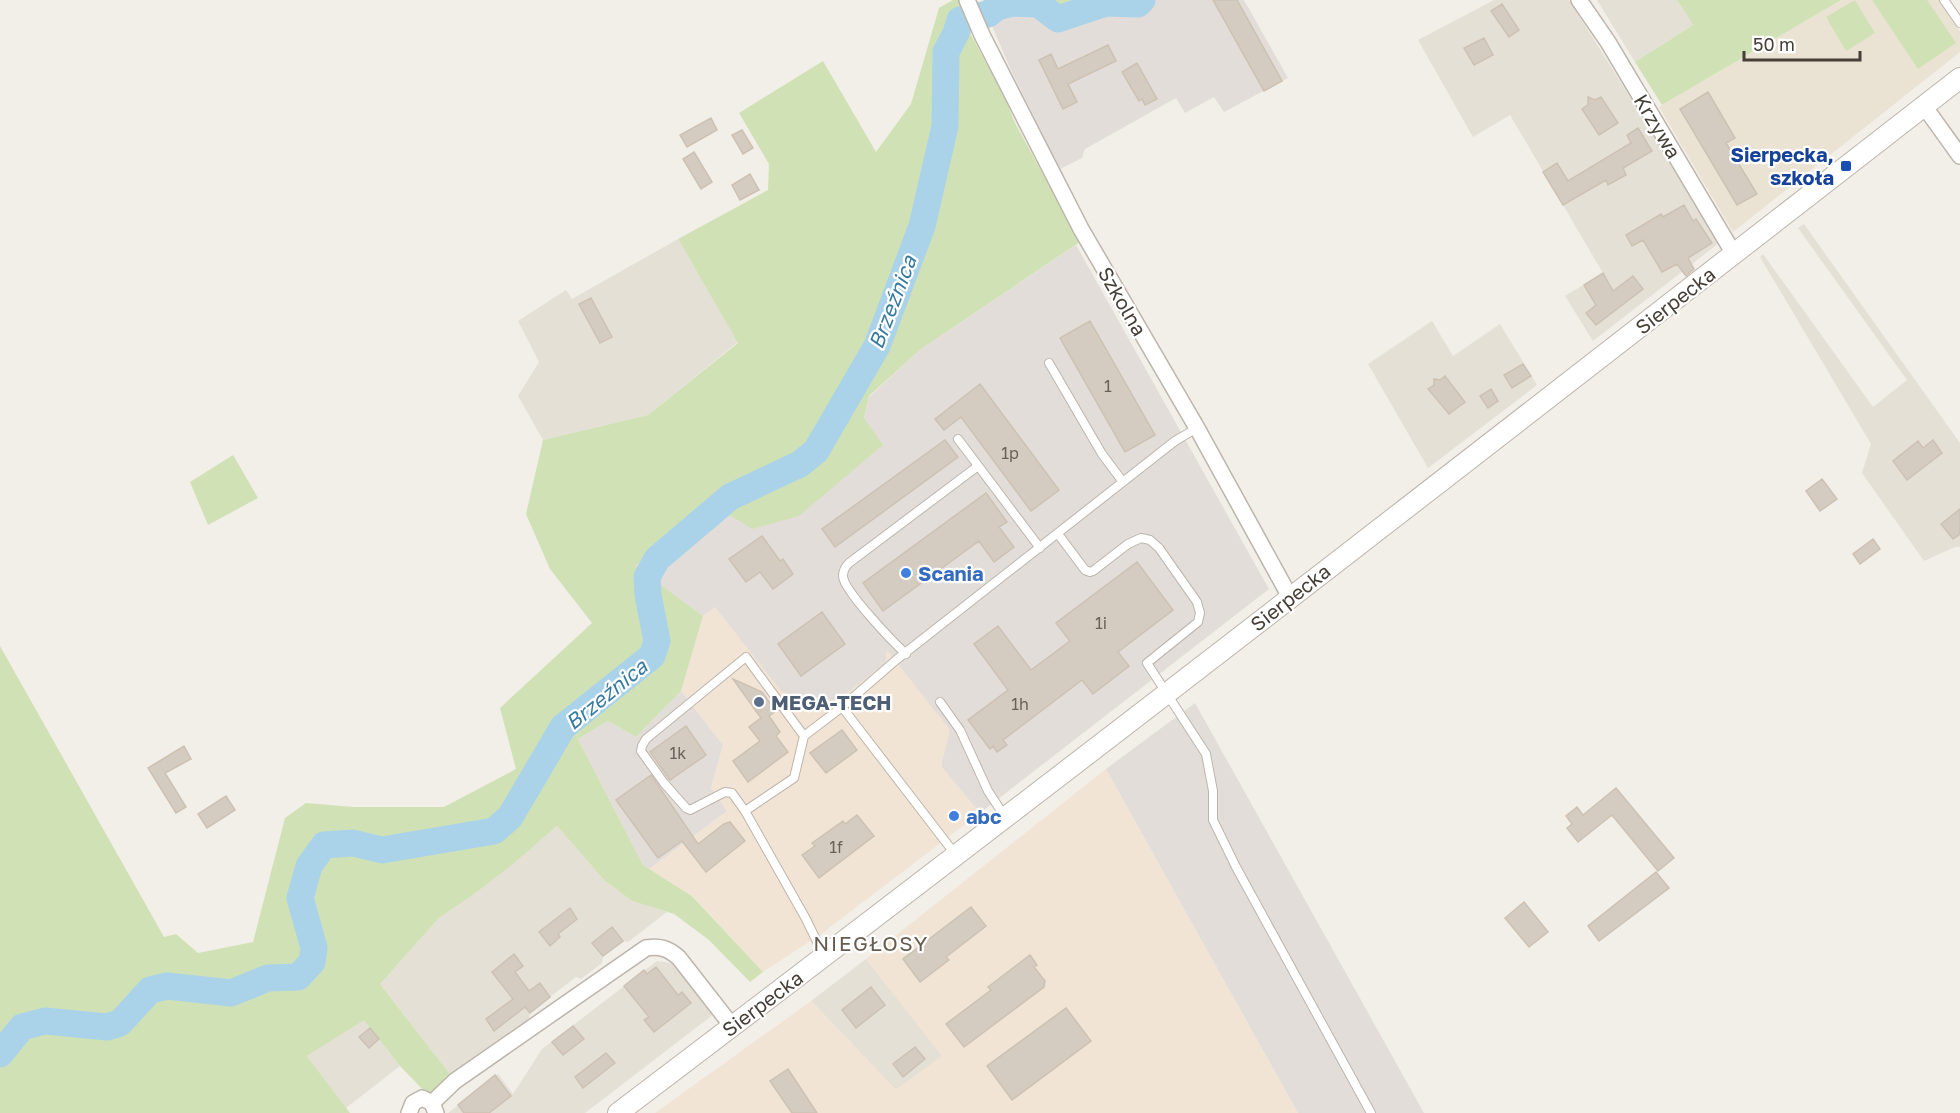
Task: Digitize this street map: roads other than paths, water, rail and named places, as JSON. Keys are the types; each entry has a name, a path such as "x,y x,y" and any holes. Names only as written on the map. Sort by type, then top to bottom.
{"street":[{"name":"Szkolna","path":"968,0 982,35 1081,229 1197,428 1290,597"},
{"name":"Krzywa","path":"1579,0 1614,52 1734,254"},
{"name":"Sierpecka","path":"618,1113 956,855 1960,78"},
{"path":"1924,106 1960,156"},
{"path":"409,1113 412,1102 422,1098 434,1108 455,1081 646,948 659,946 670,950 679,958 732,1026"}],"lane":[{"path":"1944,0 1960,23"},
{"path":"1049,363 1102,454 1123,482"},
{"path":"745,811 794,778 804,736 1175,441 1197,428"},
{"path":"958,439 1040,548"},
{"path":"906,654 849,590 843,576 845,568 978,466"},
{"path":"1058,534 1085,570 1090,572 1128,544 1141,538 1150,540 1159,548 1197,602 1200,613 1198,622 1147,663 1206,753 1213,791 1213,820 1236,867 1371,1113"},
{"path":"804,736 746,657 646,739 641,751 664,783 690,810 725,792 732,793 745,811 825,956"},
{"path":"940,702 960,730 988,791 1005,817"},
{"path":"842,707 956,855"}],"waterway":[{"name":"Brzeźnica","path":"0,1054 22,1027 45,1021 107,1027 120,1023 150,990 167,986 231,993 268,978 298,977 312,962 314,948 300,898 309,866 324,845 353,843 382,850 494,831 510,817 563,727 652,656 657,641 647,577 657,559 730,497 800,464 816,451 877,346 922,226 945,126 946,52 960,20 988,14 997,7 1013,3 1038,4 1058,19 1106,3 1138,4 1142,0"}],"place":[{"name":"Sierpecka, szkoła","path":"1846,166"},
{"name":"Scania","path":"906,573"},
{"name":"MEGA-TECH","path":"759,702"},
{"name":"abc","path":"954,816"}],"district":[{"name":"NIEGŁOSY","path":"871,943"}]}
